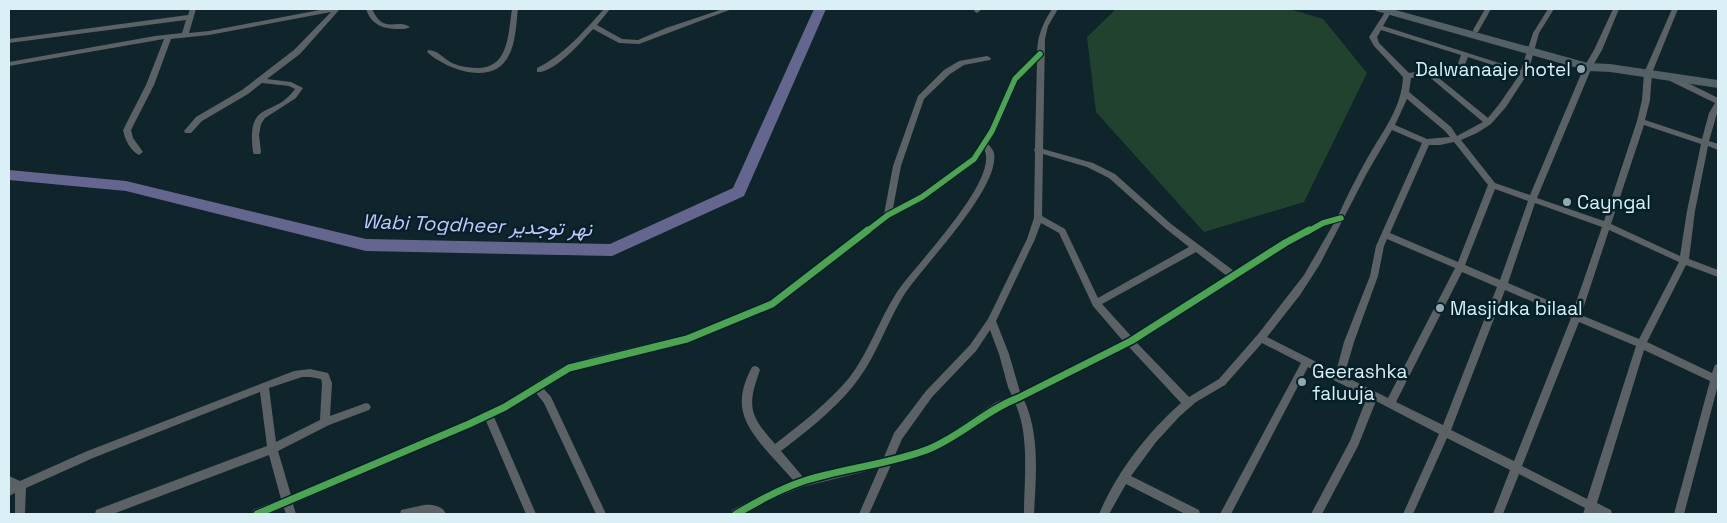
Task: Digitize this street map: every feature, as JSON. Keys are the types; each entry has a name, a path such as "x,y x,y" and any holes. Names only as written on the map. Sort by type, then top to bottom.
{"highway":[{"path":"1390,9 1476,30 1530,48"},
{"path":"1390,9 1610,68 1718,84"}],"street":[{"path":"184,35 193,9"},
{"path":"9,64 169,36 223,30 335,9"},
{"path":"188,131 199,119 228,103 297,52 335,9"},
{"path":"370,9 373,19 380,24 407,27"},
{"path":"431,52 452,65 474,70 493,68 506,55 515,9"},
{"path":"540,70 553,64 593,26 607,9"},
{"path":"593,26 621,41 639,42 729,9"},
{"path":"864,514 898,436 935,388 973,348 992,321 1038,218 1038,150 1042,106 1040,54 1045,26 1055,9"},
{"path":"1390,9 1373,37 1376,44 1408,76"},
{"path":"1476,30 1488,9"},
{"path":"1389,126 1426,142 1440,142 1457,139 1488,122 1504,104 1524,73 1536,33 1551,9"},
{"path":"1408,514 1445,432 1503,284 1533,198 1590,63 1598,50 1616,9"},
{"path":"1498,514 1576,317 1641,121 1646,100 1648,73 1675,9"},
{"path":"9,42 190,16"},
{"path":"1380,27 1524,73"},
{"path":"139,152 129,139 127,130 150,85 169,36"},
{"path":"257,514 488,415 569,368 687,339 772,304 789,293 888,214 922,197 978,155 992,131 1015,79 1040,54"},
{"path":"1408,76 1455,68 1461,65 1465,55"},
{"path":"888,214 897,166 921,98 947,72 962,63 987,58"},
{"path":"1429,73 1488,122"},
{"path":"1104,514 1124,478 1149,444 1188,402 1224,380 1261,338 1304,282 1327,246 1361,177 1406,94 1408,76"},
{"path":"1589,510 1641,344 1684,261 1691,211 1705,142 1713,113 1718,103 1666,76"},
{"path":"257,152 254,132 258,123 271,108 292,98 299,88 292,84 260,80"},
{"path":"1406,94 1437,118 1457,139 1492,185 1533,198 1606,226 1718,274"},
{"path":"1641,121 1718,147"},
{"path":"1339,378 1349,342 1374,276 1378,254 1385,235 1426,142"},
{"path":"774,450 833,402 864,365 909,280 967,209 981,187 990,158 984,144"},
{"path":"1038,150 1090,165 1112,176 1195,248 1232,276"},
{"path":"1390,404 1460,267 1492,185"},
{"path":"1038,218 1062,231 1096,303 1111,322 1188,402"},
{"path":"736,514 766,497 802,482 908,456 930,448 954,436 999,405 1018,398 1131,341 1292,239 1323,223 1341,218"},
{"path":"1385,235 1717,376 1679,514"},
{"path":"1096,303 1195,248"},
{"path":"992,321 1013,387 1026,418 1030,437 1029,514"},
{"path":"1261,338 1445,432 1589,510 1607,514"},
{"path":"1225,514 1306,362"},
{"path":"755,370 747,390 747,412 752,425 802,482"},
{"path":"9,491 89,455 294,374 319,373 325,376 327,383 325,422"},
{"path":"264,386 272,449 291,514"},
{"path":"537,387 548,400 601,514"},
{"path":"1316,514 1354,443 1373,395"},
{"path":"100,514 272,449 325,422 366,407"},
{"path":"488,415 531,514"},
{"path":"1124,478 1195,514"},
{"path":"9,481 21,486"},
{"path":"20,514 21,486"},
{"path":"405,514 429,509 438,511 441,514"}],"green space":[{"path":"1116,9 1289,9 1323,19 1367,73 1304,202 1204,232 1096,112 1087,37"}],"waterway":[{"name":"Wabi Togdheer نهر توجدير","path":"9,175 126,186 366,245 612,250 739,192 820,9"}],"cycle path":[{"path":"257,514 469,424 505,407 569,368 687,339 772,304 888,215 922,197 974,159 992,131 1015,79 1040,54"},
{"path":"736,514 766,497 801,482 908,456 931,448 954,436 999,405 1018,398 1131,341 1285,243 1323,223 1341,218"}],"place":[{"name":"Dalwanaaje hotel","path":"1581,69"},
{"name":"Cayngal","path":"1567,202"},
{"name":"Masjidka bilaal","path":"1440,308"},
{"name":"Geerashka faluuja","path":"1302,382"}]}
